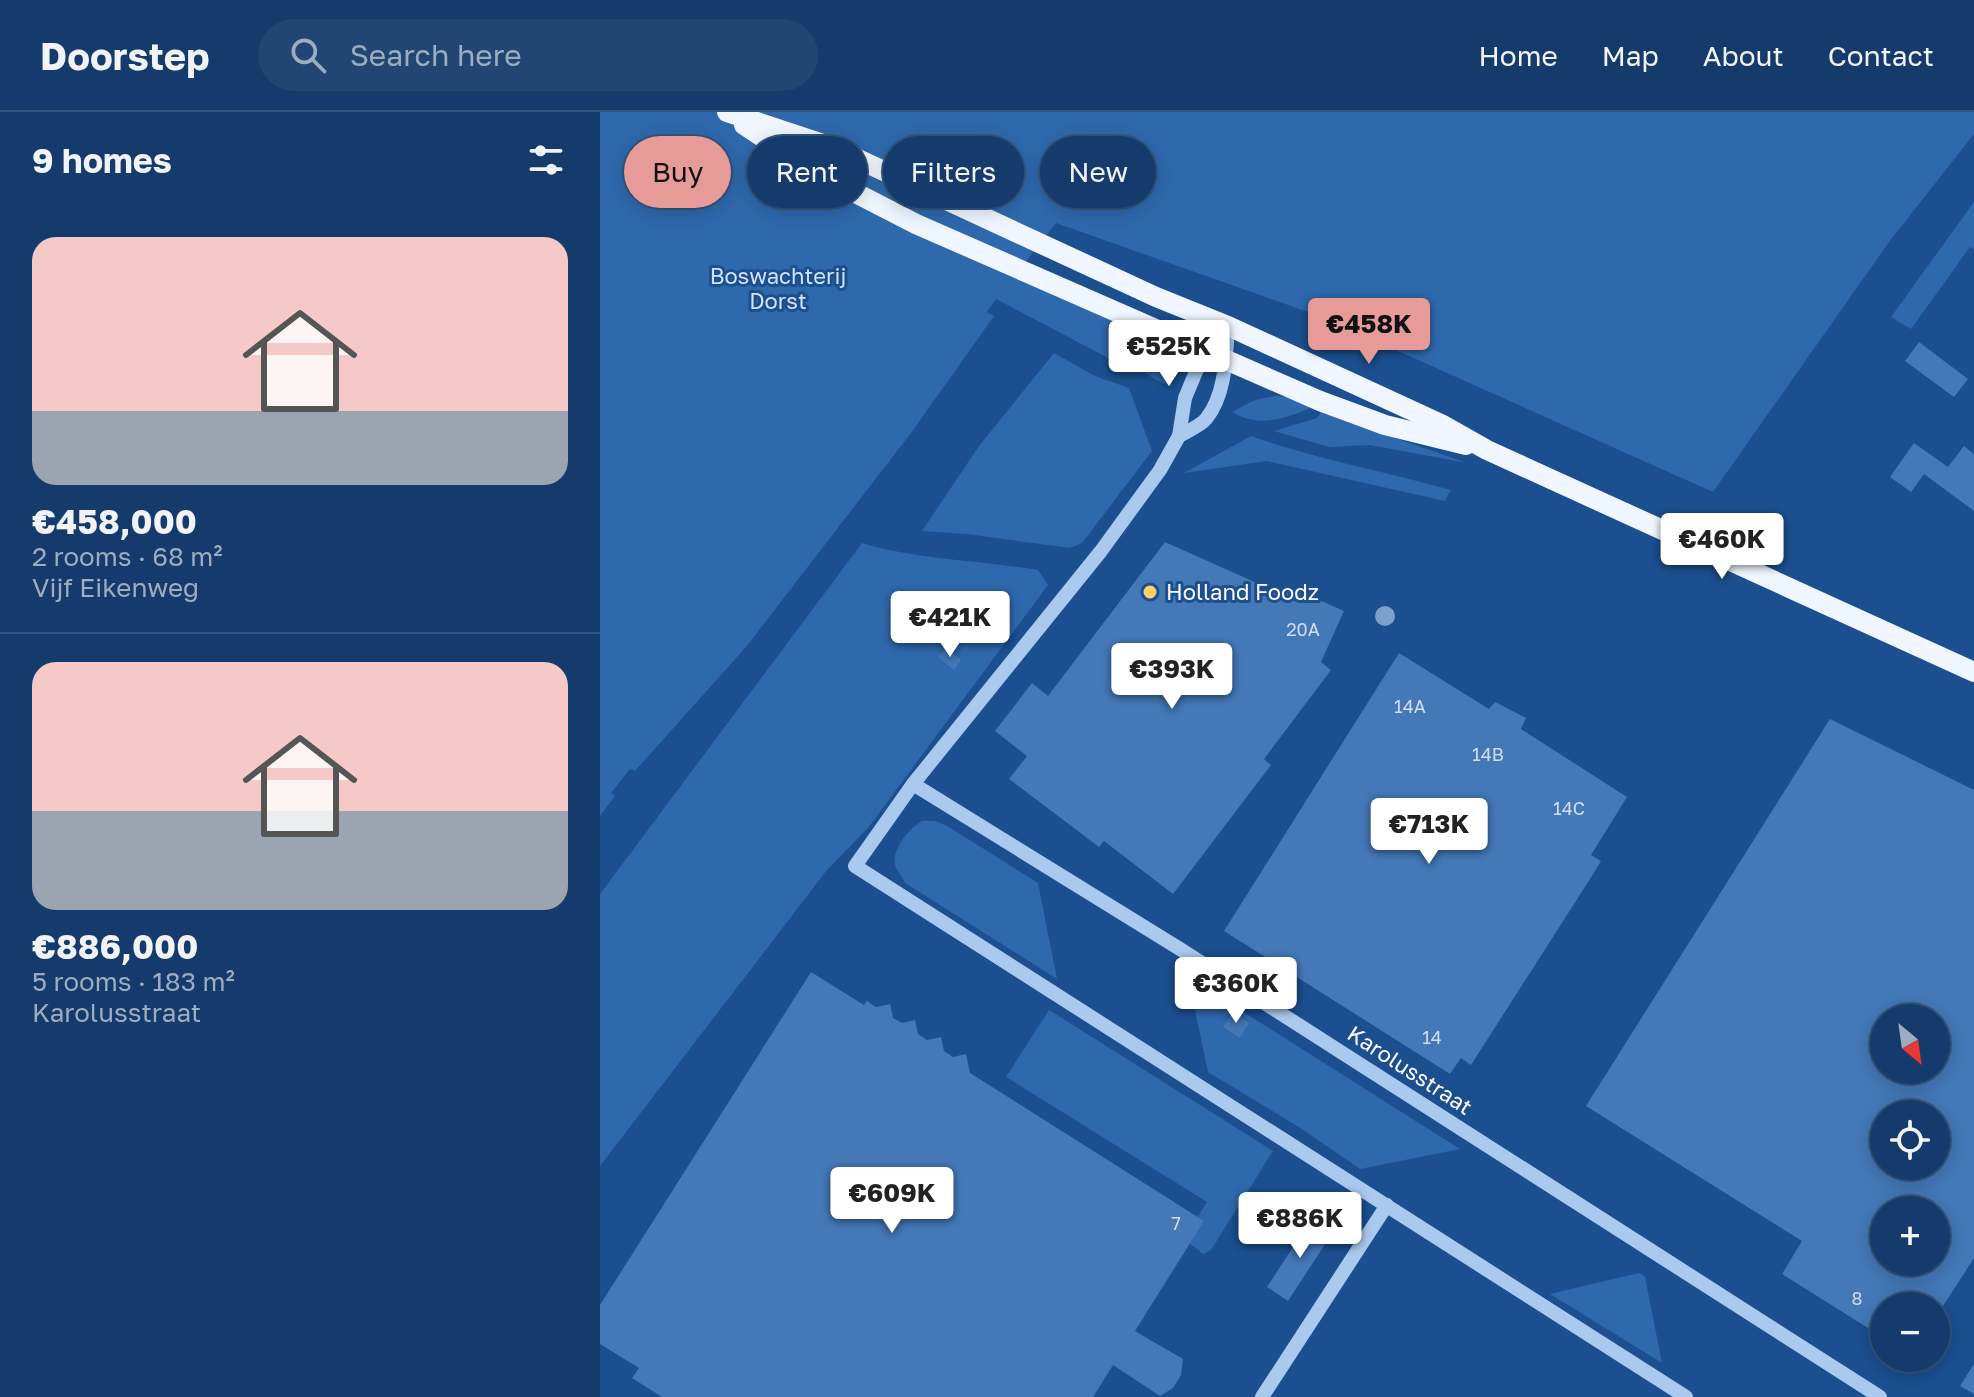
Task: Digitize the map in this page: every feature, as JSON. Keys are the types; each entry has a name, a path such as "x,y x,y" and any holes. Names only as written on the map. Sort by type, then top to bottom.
{"main road":[{"path":"726,112 832,147 1156,297 1228,326 1441,424 1487,450 1974,672"},
{"path":"726,112 815,172 916,224 1320,401 1425,437 1487,450"}],"street":[{"path":"1179,436 1204,421 1212,410 1226,359 1228,326"},
{"path":"1205,350 1185,398 1179,436 1160,470 1101,551 913,784 855,866 1686,1397"},
{"name":"Karolusstraat","path":"913,784 1180,949 1880,1397"},
{"path":"1262,1397 1387,1205"}],"green space":[{"name":"Boswachterij Dorst","path":"600,112 1974,112 1974,134 1889,242 1713,492 1322,317 1056,223 1014,277 1137,328 1127,354 1129,369 996,299 987,312 994,316 911,433 746,647 635,771 630,769 611,793 615,796 600,816"},
{"path":"1974,202 1974,249 1970,247 1911,329 1891,317"},
{"path":"1146,334 1166,365 1172,387 1153,378 1139,362"},
{"path":"1054,353 1095,376 1129,388 1152,451 1082,543 1070,548 922,531 979,446"},
{"path":"1291,397 1311,408 1262,421 1232,412 1255,400"},
{"path":"1324,408 1335,417 1467,463 1370,445 1329,447 1274,431 1317,418"},
{"path":"1251,436 1451,490 1445,501 1267,461 1184,473"},
{"path":"862,543 927,556 1038,570 1048,585 868,828 827,870 600,1166 600,894"},
{"path":"922,821 936,821 949,827 1038,883 1057,979 905,883 895,865 896,852 907,834"},
{"path":"1188,977 1460,1149 1360,1169 1302,1129 1208,1072"},
{"path":"1049,1010 1273,1151 1211,1250 1203,1254 1184,1239 1207,1202 1006,1077"},
{"path":"1639,1273 1645,1277 1662,1363 1550,1294"}],"building":[{"path":"1919,342 1968,379 1954,397 1905,361"},
{"path":"1914,443 1948,467 1964,446 1974,454 1974,511 1924,474 1911,492 1890,477"},
{"path":"1165,542 1284,595 1288,586 1344,611 1321,662 1331,670 1264,759 1271,765 1173,894 1104,841 1099,847 1009,779 1027,756 995,731 1032,683 1048,696"},
{"path":"946,648 961,660 954,670 938,657"},
{"path":"1399,653 1489,709 1495,702 1526,718 1521,729 1627,797 1591,855 1601,861 1590,879 1471,1065 1461,1058 1450,1074 1224,931"},
{"path":"1830,719 1974,790 1974,1258 1950,1295 1950,1292 1870,1292 1870,1329 1782,1274 1802,1241 1586,1106"},
{"path":"811,972 864,1005 867,1001 876,1007 890,1004 893,1018 902,1023 915,1020 918,1034 927,1040 941,1037 944,1051 953,1057 966,1054 970,1073 1204,1221 1135,1331 1183,1359 1181,1375 1173,1388 1160,1396 1113,1365 1093,1397 662,1397 632,1378 639,1368 600,1344 600,1305"},
{"path":"1233,1012 1249,1023 1240,1038 1223,1027"},
{"path":"1312,1218 1333,1232 1288,1301 1267,1287"},
{"path":"1974,1364 1974,1394 1960,1386"}],"place":[{"name":"Holland Foodz","path":"1150,592"}]}
